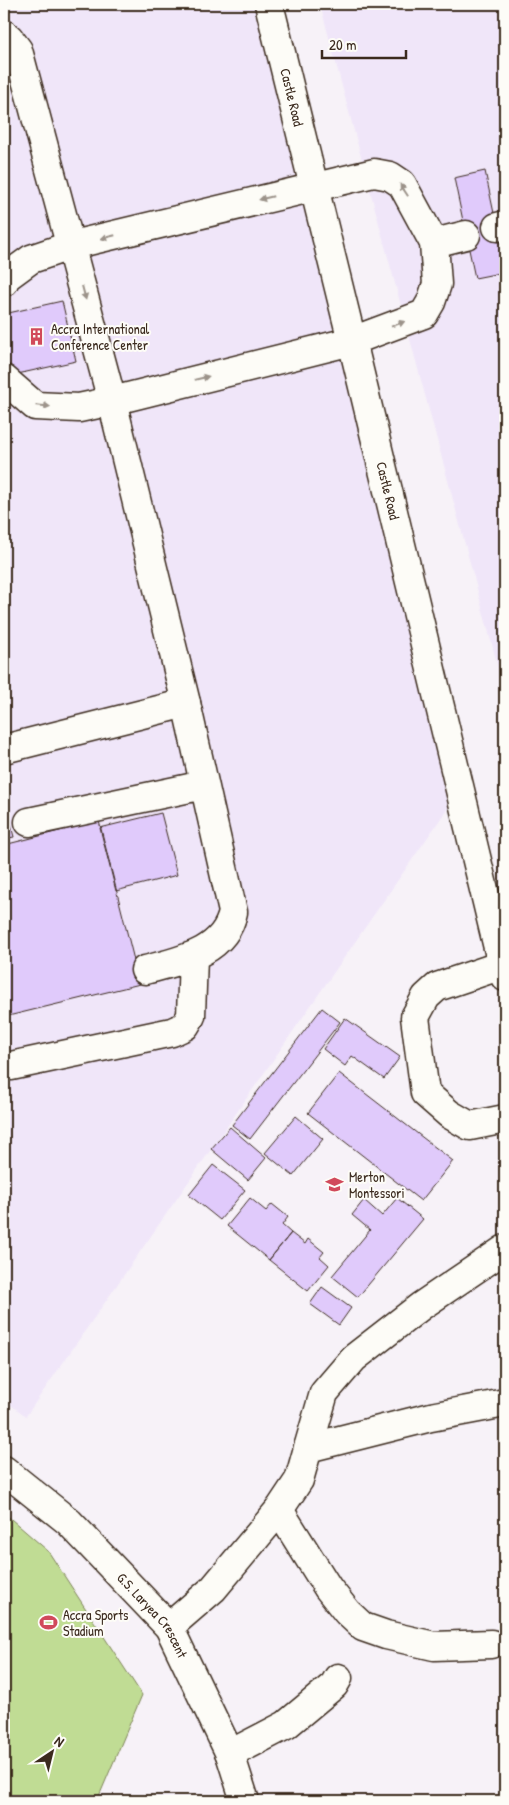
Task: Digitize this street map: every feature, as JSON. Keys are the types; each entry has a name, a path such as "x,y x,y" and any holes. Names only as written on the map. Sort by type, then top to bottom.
{"main road":[{"name":"Castle Road","path":"269,4 504,971"},
{"path":"4,34 18,50 72,245 186,703 233,912 231,925 220,939 193,956 145,970"},
{"path":"4,282 5,278 31,259 72,245 313,186 374,173 390,176 402,184 434,243 437,284 431,302 424,314 352,341 79,408 35,406 4,379"},
{"path":"434,243 466,235"},
{"path":"4,749 186,703"},
{"path":"29,822 204,785"},
{"path":"12,1066 172,1032 185,1026 191,1016 193,956"},
{"path":"504,971 437,987 426,997 415,1017 425,1092 449,1114 470,1126 505,1119"},
{"path":"169,1627 213,1589 279,1510 298,1480 324,1393 354,1358 421,1306 505,1248"},
{"path":"308,1448 430,1417 505,1403"},
{"name":"G.S. Laryea Crescent","path":"4,1470 69,1522 169,1627 230,1754 245,1801"},
{"path":"279,1510 328,1588 347,1612 364,1627 386,1635 434,1646 491,1644"},
{"path":"230,1754 286,1725 334,1685 338,1678"}],"shaded area":[{"path":"4,4 253,4 457,795 26,1416 4,1400"},
{"path":"320,4 505,4 505,693"}],"green space":[{"name":"Accra Sports Stadium","path":"4,1513 48,1551 142,1695 97,1801 4,1801"}],"building":[{"path":"485,171 505,272 475,278 454,178"},
{"name":"Accra International Conference Center","path":"62,301 76,361 4,377 4,314"},
{"path":"4,799 14,837 4,839"},
{"path":"161,813 177,875 116,891 100,828"},
{"path":"99,821 140,984 4,1017 4,845"},
{"path":"322,1008 340,1022 250,1139 232,1125"},
{"path":"345,1018 400,1057 384,1079 352,1056 345,1066 323,1049"},
{"path":"339,1073 453,1161 421,1201 308,1113"},
{"path":"296,1116 323,1139 293,1176 265,1153"},
{"path":"230,1127 266,1158 248,1180 211,1149"},
{"path":"213,1165 245,1190 220,1220 189,1195"},
{"path":"250,1198 266,1211 272,1204 288,1217 282,1225 291,1233 269,1260 227,1226"},
{"path":"397,1198 423,1219 358,1297 332,1276 370,1230 352,1215 364,1200 382,1216"},
{"path":"291,1233 305,1244 308,1239 324,1252 320,1257 329,1265 308,1291 269,1260"},
{"path":"322,1287 351,1308 339,1325 310,1304"}],"place":[{"name":"Accra International Conference Center","path":"37,337"},
{"name":"Merton Montessori","path":"335,1185"},
{"name":"Accra Sports Stadium","path":"49,1623"}]}
